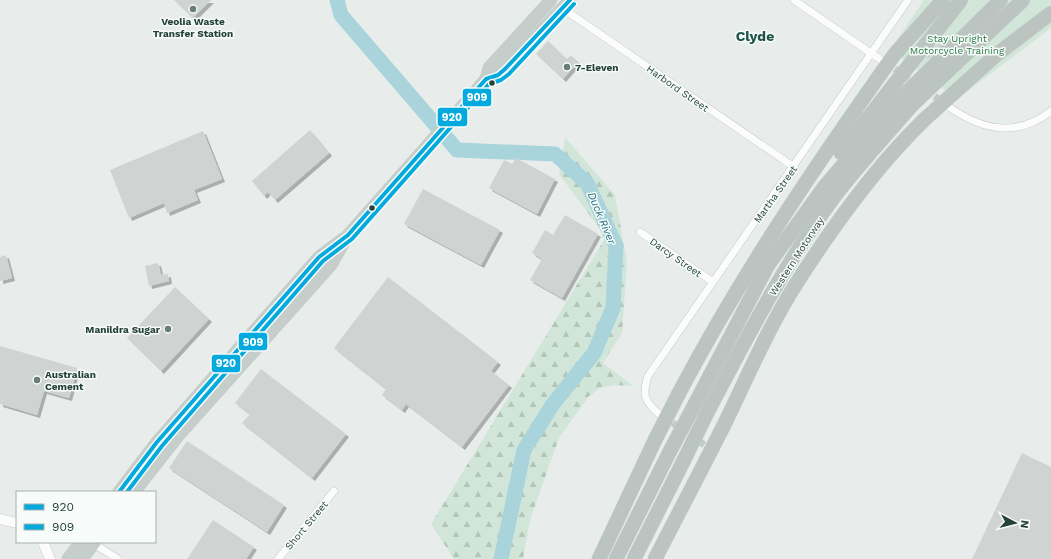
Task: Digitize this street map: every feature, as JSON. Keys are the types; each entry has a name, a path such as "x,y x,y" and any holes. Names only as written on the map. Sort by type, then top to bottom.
{"highway":[{"path":"120,491 157,442 319,257 348,235 452,119 486,79 489,68 551,0"},
{"path":"599,559 655,440 707,340 773,230 894,55 944,0"},
{"path":"768,265 804,204 892,87 961,0"},
{"name":"Western Motorway","path":"616,559 670,451 768,265 825,186 1001,0"},
{"name":"Western Motorway","path":"634,559 763,306 812,229 908,100 1023,0"},
{"path":"486,79 498,75 566,4"},
{"path":"655,559 796,285 851,205 905,138 925,118 996,55 1051,13"},
{"path":"135,491 178,436 331,265 348,235"},
{"path":"68,559 80,543"},
{"path":"82,559 92,543"}],"main road":[{"path":"0,519 16,523"},
{"path":"42,543 50,559"}],"street":[{"path":"794,0 881,60"},
{"name":"Martha Street","path":"659,414 647,403 645,389 648,376 794,167 908,0"},
{"name":"Harbord Street","path":"566,4 794,167"},
{"path":"949,107 965,118 979,124 997,128 1013,127 1033,122 1051,111"},
{"name":"Darcy Street","path":"640,232 713,282"},
{"name":"Short Street","path":"278,559 334,491"},
{"path":"92,543 118,559"}],"green space":[{"name":"Stay Upright Motorcycle Training","path":"924,0 1051,0 1051,28 957,99 890,50"},
{"path":"565,137 615,195 627,262 622,333 603,363 633,386 615,385 600,388 588,397 559,438 530,520 523,559 454,559 431,524 606,237 559,174"}],"building":[{"name":"Veolia Waste Transfer Station","path":"174,0 211,0 193,18"},
{"path":"942,38 946,42 929,59 927,57"},
{"path":"548,41 567,59 571,55 578,62 563,79 536,54"},
{"path":"310,130 329,153 275,200 268,192 264,196 252,181"},
{"path":"203,131 222,179 194,190 198,200 167,213 164,203 129,218 110,170"},
{"path":"516,158 555,179 537,214 489,188 504,160 512,164"},
{"path":"423,189 500,230 481,265 404,224"},
{"path":"565,215 598,234 562,298 530,280 542,259 532,253 545,230 553,235"},
{"path":"6,255 12,278 0,281 0,257"},
{"path":"158,263 161,275 168,274 169,281 149,286 145,266"},
{"path":"388,277 498,362 491,371 509,385 462,447 406,404 402,410 382,395 386,389 334,348"},
{"name":"Manildra Sugar","path":"175,287 209,319 161,371 127,338"},
{"name":"Australian Cement","path":"0,346 77,368 69,398 44,391 37,415 0,404"},
{"path":"261,369 346,434 312,478 242,423 250,414 235,403"},
{"path":"187,441 284,505 267,532 169,468"},
{"path":"1022,453 1051,467 1051,559 972,559"},
{"path":"213,520 254,547 246,559 187,559"}],"waterway":[{"name":"Duck River","path":"337,0 341,15 457,150 555,154 587,183 616,246 613,308 594,353 553,404 524,450 501,559"}],"tunnel":[{"path":"886,63 917,84"},
{"path":"926,90 945,104"},
{"path":"664,417 713,451"}],"transit line":[{"name":"920","path":"120,491 157,442 319,257 348,235 486,79 498,75 505,69 570,0"},
{"name":"909","path":"128,491 162,446 323,261 352,239 489,84 501,80 509,74 574,4"}],"place":[{"name":"Veolia Waste Transfer Station","path":"193,9"},
{"name":"7-Eleven","path":"567,67"},
{"name":"Manildra Sugar","path":"168,329"},
{"name":"Australian Cement","path":"37,380"}],"district":[{"name":"Clyde","path":"755,36"}]}
